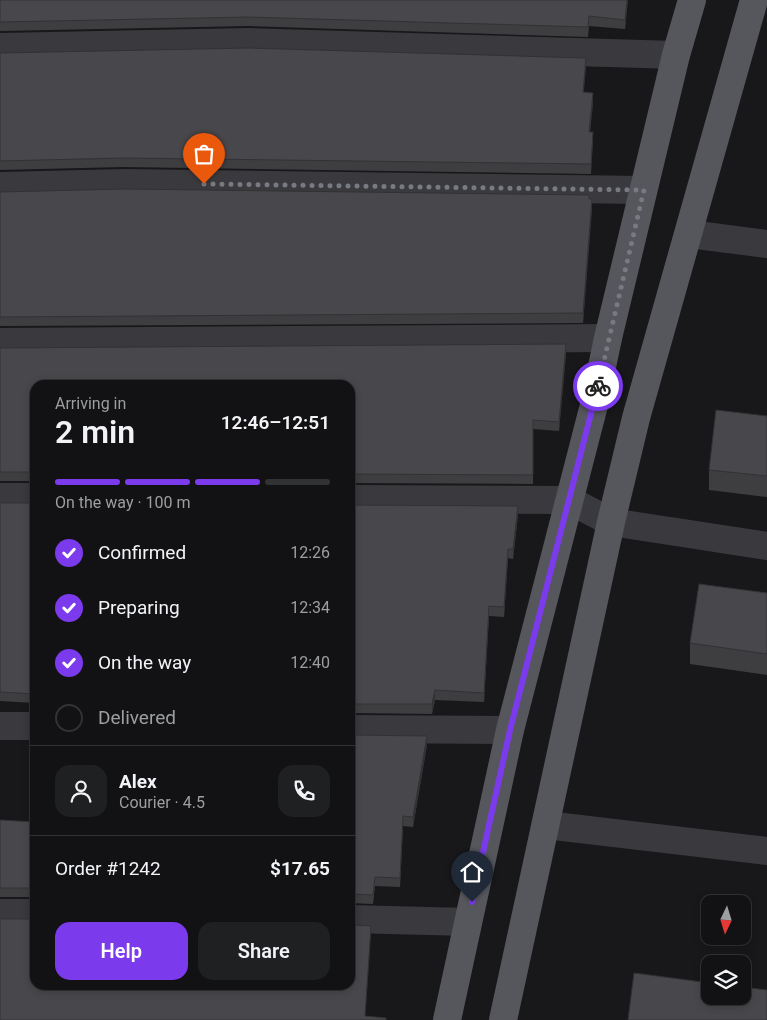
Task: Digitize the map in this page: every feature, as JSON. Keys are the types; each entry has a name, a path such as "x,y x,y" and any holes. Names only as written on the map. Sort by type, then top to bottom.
{"main road":[{"path":"447,1020 510,730 594,405 608,338 676,55 692,0"},
{"path":"503,1020 610,522 636,418 754,0"}],"street":[{"path":"0,47 248,42 676,55"},
{"path":"0,186 124,183 644,190"},
{"path":"689,234 767,244"},
{"path":"0,342 608,338"},
{"path":"0,497 30,498"},
{"path":"355,499 570,500 610,522 767,546"},
{"path":"0,726 30,726"},
{"path":"355,728 510,730"},
{"path":"546,824 767,850"},
{"path":"0,912 30,913"},
{"path":"355,919 468,922"}],"building":[{"path":"0,0 627,0 625,20 589,16 588,27 248,17 0,22"},
{"path":"248,48 586,58 583,92 593,93 589,132 593,132 591,164 124,158 0,161 0,53"},
{"path":"124,189 589,195 589,199 592,199 583,313 0,317 0,192"},
{"path":"566,344 559,422 533,420 533,475 355,474 355,380 30,380 30,472 0,472 0,348"},
{"path":"716,410 767,416 767,476 709,470"},
{"path":"0,503 30,503 30,694 0,692"},
{"path":"355,505 518,506 513,549 508,549 504,607 489,606 484,693 435,690 432,704 355,704"},
{"path":"699,584 767,593 767,654 690,643"},
{"path":"355,735 427,736 413,817 403,816 400,878 375,877 373,895 355,894"},
{"path":"0,820 30,822 30,888 0,888"},
{"path":"0,919 30,919 30,990 355,990 355,925 371,926 365,1016 386,1018 386,1020 0,1020"},
{"path":"634,973 701,982 701,1005 751,1005 751,988 767,990 767,1020 628,1020"}],"way so far":[{"path":"204,184 644,190 598,386"}],"route":[{"path":"472,902 510,730 598,386"}]}
